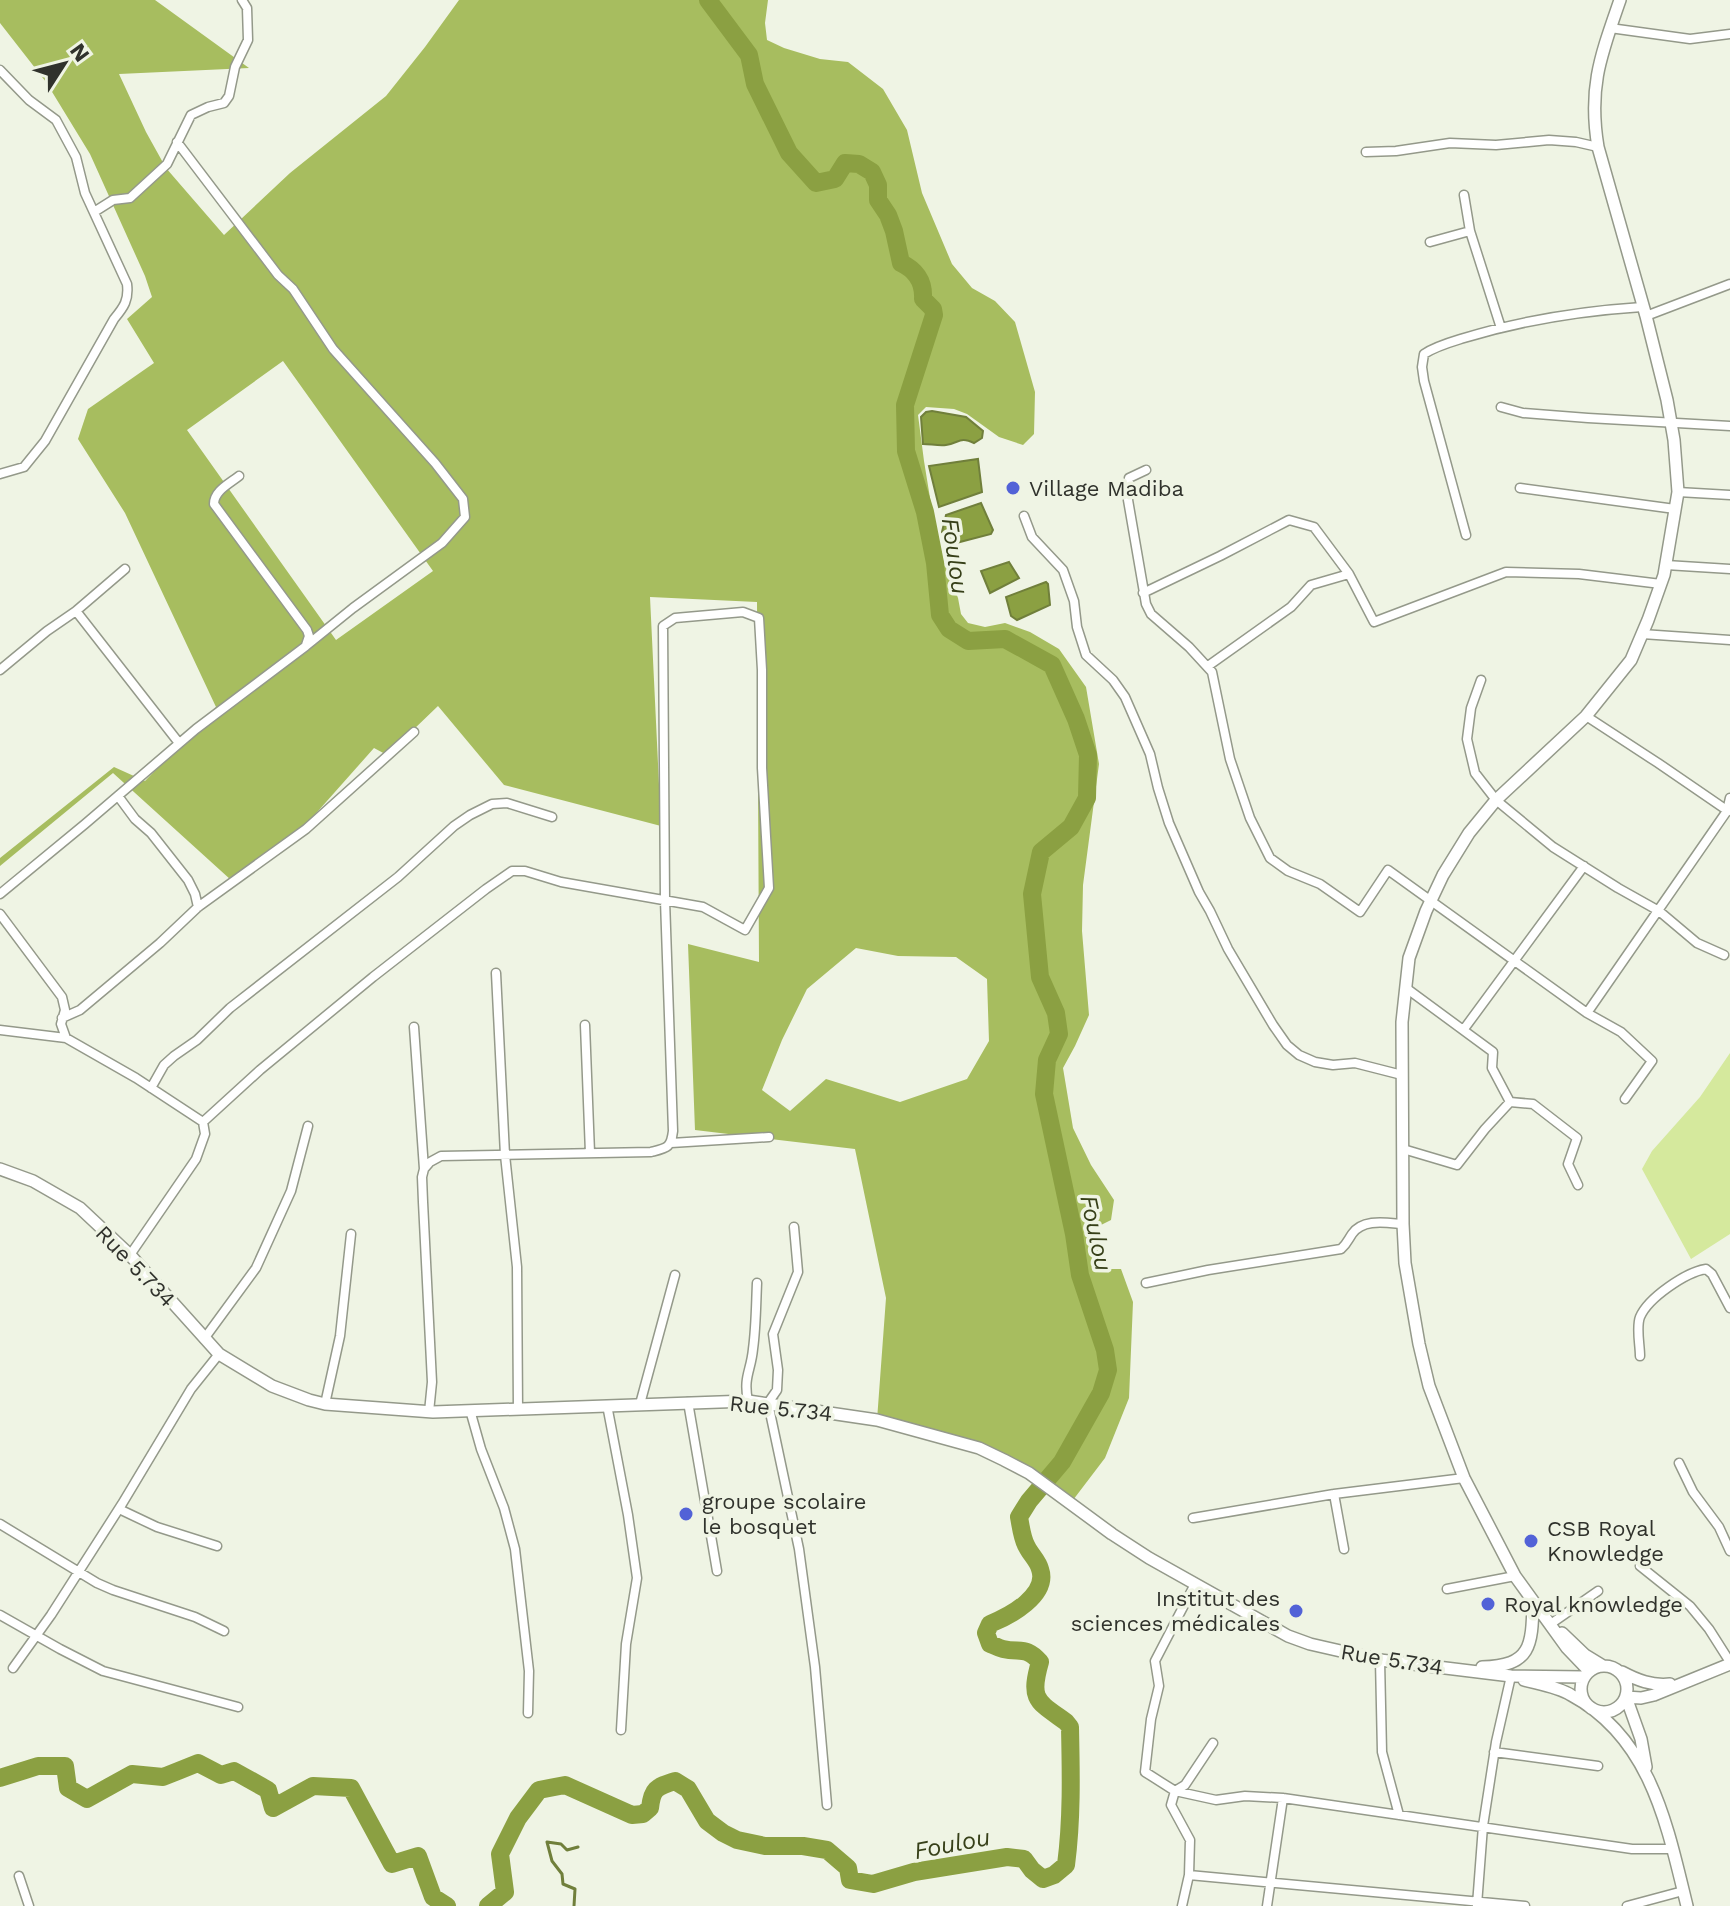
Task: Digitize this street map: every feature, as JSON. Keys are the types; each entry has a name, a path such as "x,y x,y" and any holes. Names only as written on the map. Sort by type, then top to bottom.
{"street":[{"path":"94,212 113,200 130,198 167,164 191,115 224,103 229,96 235,67 248,40 247,8 242,0"},
{"path":"1587,1674 1515,1576 1464,1478 1438,1414 1422,1358 1407,1277 1403,1224 1402,1022 1409,958 1443,875 1469,833 1496,800 1586,716 1631,660 1666,565 1678,492 1674,440 1644,311 1593,121 1595,84 1602,51 1620,0"},
{"path":"1610,28 1690,39 1730,34"},
{"path":"0,70 29,100 56,120 76,157 85,193 127,284 127,302 114,319 45,441 24,467 0,474"},
{"path":"1366,152 1450,143 1496,145 1549,140 1598,147"},
{"path":"0,894 179,743 442,543 465,517 463,499 435,463 333,349 293,289 278,275 177,142"},
{"path":"1464,195 1470,231 1501,328"},
{"path":"1430,242 1470,231"},
{"path":"1466,535 1424,381 1422,358 1428,351 1501,328 1582,311 1644,311 1730,284"},
{"path":"1501,407 1523,413 1730,426"},
{"path":"1146,470 1132,475 1128,484 1146,604 1151,614 1212,672 1230,759 1250,818 1270,858 1288,871 1320,884 1360,912 1388,870 1587,1013 1621,1032 1652,1061 1625,1099"},
{"path":"239,476 219,492 214,504 307,630 306,646"},
{"path":"1520,488 1675,509"},
{"path":"1678,492 1730,495"},
{"path":"1024,516 1032,537 1063,570 1074,601 1077,627 1086,655 1113,680 1125,697 1150,754 1169,823 1199,892 1273,1025 1287,1045 1315,1062 1333,1065 1355,1063 1402,1075"},
{"path":"1143,593 1289,520 1314,527 1349,574 1374,622 1506,572 1579,574 1661,584"},
{"path":"1666,565 1730,569"},
{"path":"0,670 125,569"},
{"path":"1208,666 1291,607 1311,585 1349,574"},
{"path":"76,611 179,743"},
{"path":"203,1122 260,1070 373,977 512,871 525,871 561,882 665,900 703,907 745,930 769,888 762,768 759,618 743,612 675,618 663,626 665,900 671,1143 666,1148 651,1152 441,1156 424,1169"},
{"path":"1642,634 1730,640"},
{"path":"1481,680 1471,708 1467,739 1475,773 1496,800 1553,847 1659,911 1697,943 1724,955"},
{"path":"1586,716 1729,812"},
{"path":"62,1018 80,1010 198,907 306,829 414,732"},
{"path":"118,796 188,880 198,907"},
{"path":"1587,1013 1729,812 1730,798"},
{"path":"151,1088 164,1065 197,1040 230,1008 398,877 470,815 492,804 507,803 552,817"},
{"path":"1464,1029 1584,866"},
{"path":"0,914 62,997 65,1003 61,1029 66,1038"},
{"path":"496,973 505,1155 517,1267 518,1409"},
{"path":"1406,988 1493,1052 1492,1068 1510,1102"},
{"path":"585,1025 590,1153"},
{"path":"414,1027 424,1169 432,1382 429,1412"},
{"path":"0,1030 66,1038 113,1064 203,1122 205,1134 196,1159 130,1255"},
{"path":"1403,1149 1457,1165 1510,1102"},
{"path":"1510,1102 1533,1104 1577,1138 1568,1164 1578,1185"},
{"path":"204,1339 256,1268 291,1191 308,1126"},
{"path":"671,1143 769,1137"},
{"name":"Rue 5.734","path":"0,1169 33,1181 80,1208 130,1255 219,1354 272,1386 309,1400 429,1412 748,1401 877,1420 979,1448 1029,1473 1112,1534 1288,1636 1310,1644 1380,1660 1511,1676 1587,1674"},
{"path":"1146,1283 1341,1249 1361,1226 1372,1223 1403,1224"},
{"path":"794,1227 798,1272 773,1334 778,1370 777,1390 768,1403 799,1549 815,1667 827,1805"},
{"path":"325,1404 340,1336 351,1234"},
{"path":"1640,1356 1640,1318 1651,1303 1685,1275 1706,1269 1712,1274 1730,1308"},
{"path":"640,1404 675,1275"},
{"path":"748,1401 745,1382 754,1348 757,1283"},
{"path":"13,1668 119,1509 191,1389 219,1354"},
{"path":"688,1402 717,1571"},
{"path":"607,1405 637,1578 626,1644 621,1730"},
{"path":"470,1410 515,1549 529,1671 528,1713"},
{"path":"1679,1463 1693,1492 1719,1527 1730,1551"},
{"path":"1193,1518 1334,1494 1464,1478"},
{"path":"1334,1494 1344,1549"},
{"path":"119,1509 157,1527 217,1546"},
{"path":"0,1524 113,1590 195,1617 224,1631"},
{"path":"1626,1697 1641,1698 1730,1663 1690,1606 1640,1566"},
{"path":"1447,1589 1515,1576"},
{"path":"1195,1584 1155,1661 1159,1686 1151,1719 1145,1772 1175,1791 1216,1800 1245,1796 1283,1798 1632,1849 1673,1849"},
{"path":"1552,1623 1598,1591"},
{"path":"1536,1606 1585,1655 1603,1666 1659,1685 1686,1682"},
{"path":"1438,1667 1502,1666 1515,1661 1527,1651 1536,1606"},
{"path":"0,1615 103,1671 238,1707"},
{"path":"1380,1660 1382,1752 1399,1815"},
{"path":"1603,1666 1587,1674 1582,1696 1590,1707 1613,1725 1648,1776"},
{"path":"1616,1670 1626,1682 1626,1697 1641,1739 1648,1776 1673,1849 1687,1906"},
{"path":"1477,1903 1483,1826 1494,1752 1511,1676 1569,1693 1596,1711 1617,1708 1626,1697"},
{"path":"1182,1906 1189,1875 1190,1840 1171,1805 1175,1791 1185,1785 1213,1743"},
{"path":"1494,1752 1598,1766"},
{"path":"1267,1906 1283,1798"},
{"path":"1189,1875 1525,1906"},
{"path":"19,1876 29,1906"},
{"path":"1627,1906 1683,1891"}],"shaded area":[{"path":"0,0 155,0 249,68 119,74 166,168 224,235 290,173 386,96 459,0 768,0 765,23 767,40 820,59 848,62 883,89 907,130 922,193 952,264 972,288 995,301 1015,322 1035,392 1034,434 1023,445 999,437 967,414 954,409 926,407 918,415 938,547 961,614 968,623 985,627 1005,623 1030,632 1059,649 1086,687 1099,764 1083,885 1082,931 1089,1015 1063,1068 1073,1128 1091,1165 1114,1200 1111,1220 1093,1229 1102,1269 1121,1269 1133,1302 1129,1398 1105,1458 1070,1504 1004,1460 877,1420 886,1298 855,1149 695,1130 688,944 759,962 757,602 650,597 661,826 504,785 438,706 387,755 374,748 295,837 231,880 113,773 0,866 0,858 114,767 145,781 216,707 125,513 78,439 88,409 154,363 127,319 152,297 90,154 46,82 0,23","holes":["283,361 433,571 336,640 187,430","856,948 898,956 956,957 987,979 989,1041 967,1079 900,1102 826,1079 790,1111 762,1090 782,1040 807,989"]},
{"path":"932,411 966,417 983,431 982,438 974,443 962,440 946,445 923,444 921,417"},
{"path":"978,459 982,492 939,507 929,466"},
{"path":"981,503 993,530 991,534 952,544 942,532 946,515"},
{"path":"1009,562 1019,578 990,593 981,571"},
{"path":"1046,582 1050,605 1017,620 1011,616 1006,597"},
{"path":"1730,1053 1730,1234 1691,1259 1642,1169 1652,1151 1700,1097"}],"waterway":[{"name":"Foulou","path":"488,1906 505,1892 500,1854 518,1818 539,1790 565,1785 632,1815 643,1814 650,1808 656,1790 675,1781 688,1789 707,1821 723,1833 737,1840 765,1846 803,1846 827,1850 848,1868 850,1880 873,1884 914,1872 1007,1857 1024,1859 1043,1879 1066,1865 1070,1814 1070,1727 1038,1698 1035,1684 1040,1662 1027,1652 990,1644 986,1633 990,1624 1017,1610 1039,1587 1040,1569 1025,1544 1019,1517 1062,1462 1101,1393 1108,1370 1105,1350 1080,1275 1044,1094 1047,1060 1059,1034 1056,1013 1040,977 1032,894 1041,852 1071,827 1087,798 1088,755 1052,665 1005,639 968,641 949,629 940,615 935,563 925,512 906,451 905,405 934,315 933,309 923,299 918,277 901,263 894,231 878,200 878,185 872,172 859,164 845,163 835,179 816,183 789,153 755,84 749,55 708,0"},
{"name":"Foulou","path":"0,1778 38,1766 65,1766 68,1788 87,1799 132,1774 163,1777 198,1763 221,1775 234,1771 268,1790 273,1808 313,1786 351,1788 392,1864 418,1856 433,1897 447,1906"},
{"path":"574,1906 575,1889 563,1884 562,1874 552,1861 547,1842 561,1844 567,1850 578,1847"}],"place":[{"name":"Village Madiba","path":"1013,488"},
{"name":"groupe scolaire le bosquet","path":"686,1514"},
{"name":"CSB Royal Knowledge","path":"1531,1541"},
{"name":"Royal knowledge","path":"1488,1604"},
{"name":"Institut des sciences médicales","path":"1296,1611"}]}
